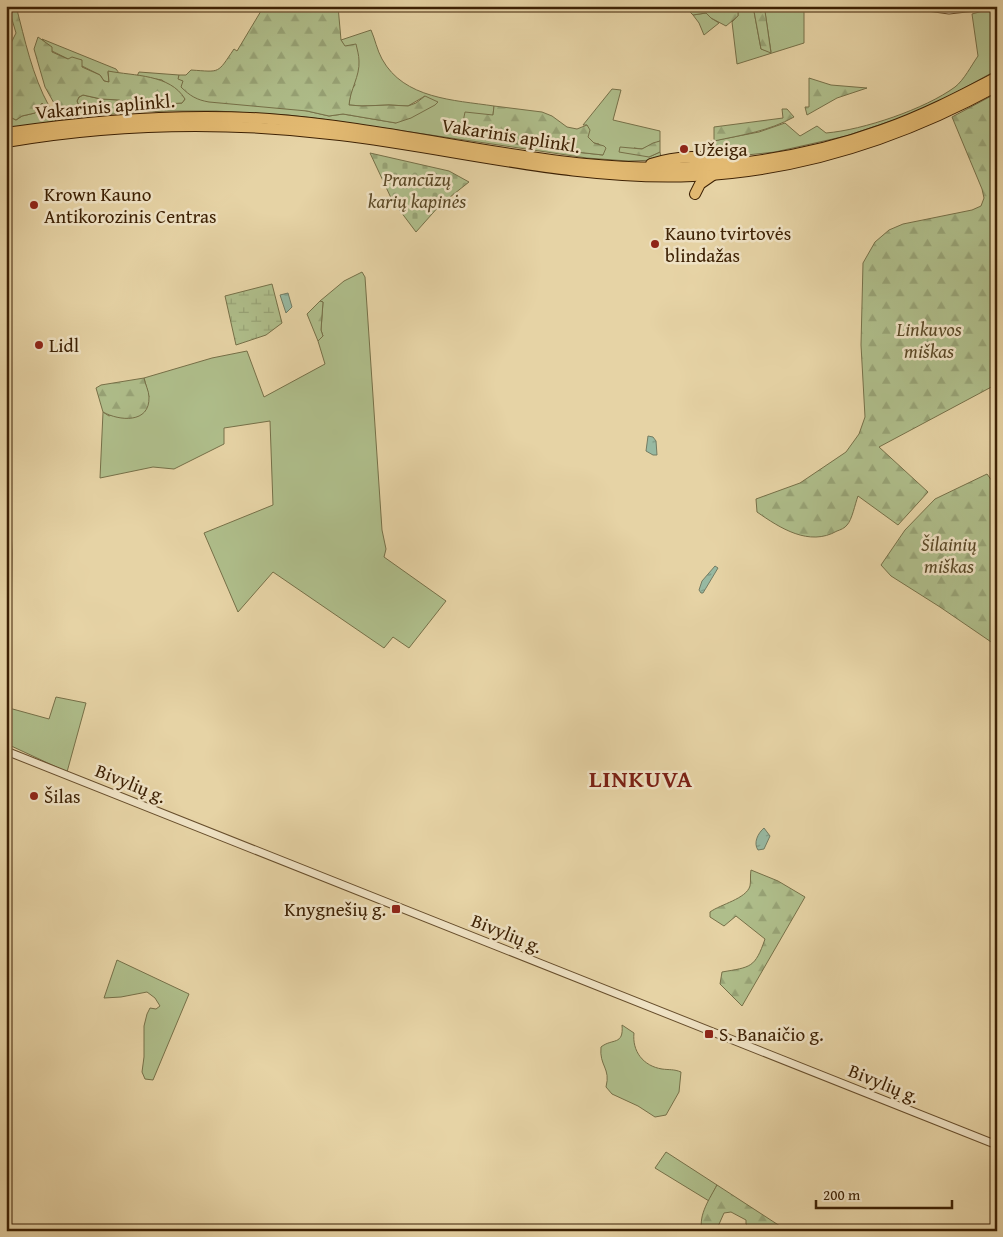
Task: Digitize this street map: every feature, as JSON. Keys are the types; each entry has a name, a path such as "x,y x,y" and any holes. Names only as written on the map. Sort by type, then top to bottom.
{"highway":[{"name":"Vakarinis aplinkl.","path":"6,133 76,127 118,119 195,116 263,119 339,126 555,160 643,167 669,158 706,156 749,162 804,152 880,130 920,115 997,77"},
{"name":"Vakarinis aplinkl.","path":"76,127 197,125 273,128 341,135 584,172 628,176 676,176 714,174 806,160 873,142 963,105 997,86"},
{"name":"Vakarinis aplinkl.","path":"6,142 44,131"},
{"path":"676,176 691,186 695,194 700,184 714,174"}],"street":[{"path":"921,6 949,10 983,6"},
{"path":"6,502 6,694"},
{"name":"Bivylių g.","path":"6,751 997,1144"}],"green space":[{"path":"8,6 16,6 33,70 49,106 46,108 42,103 35,113 22,116 16,120 6,115 6,50 16,33"},
{"path":"264,6 338,6 341,40 345,46 356,44 359,57 358,72 349,105 408,106 425,96 438,102 411,118 396,123 343,114 329,116 307,111 209,102 187,93 181,87 183,81 178,79 179,75 186,75 191,70 213,71 221,67 234,49 237,51"},
{"path":"684,6 738,6 738,16 726,26 706,13 693,15"},
{"path":"753,6 761,49 771,52 765,12 760,12 760,9 804,6 804,43 737,64 732,22 738,16 738,7"},
{"path":"753,6 759,6 760,12 765,11 771,53 761,49"},
{"path":"997,7 997,70 944,99 909,115 846,136 775,152 728,157 703,149 702,143 759,132 785,123 800,136 817,126 826,133 858,128 893,117 927,103 955,87 978,56 972,14"},
{"path":"706,13 719,23 704,35 693,15"},
{"path":"371,30 382,59 391,72 403,82 431,95 494,106 493,115 462,135 549,149 603,155 599,144 594,143 587,137 587,125 583,125 612,89 621,90 613,120 660,131 660,141 642,149 634,148 649,157 660,152 661,158 657,160 628,161 587,158 287,115 216,111 172,111 135,112 61,119 59,112 79,111 77,101 83,95 119,100 136,106 182,103 185,99 162,80 137,76 139,72 179,75 179,79 329,116 343,114 396,123 425,96 408,106 349,105 351,90 355,85 341,40"},
{"path":"38,37 52,47 52,52 68,59 72,57 82,60 82,67 100,75 104,81 109,82 108,71 140,75 161,80 178,91 185,99 182,103 136,106 119,100 83,95 77,101 79,111 59,112 45,87 34,49"},
{"path":"42,39 116,69 119,73 108,72 109,82 104,81 100,75 52,51"},
{"path":"809,78 831,85 867,88 837,98 807,115 805,107 809,107"},
{"name":"Linkuvos miškas","path":"997,93 997,384 879,447 928,492 898,525 858,496 846,526 826,535 816,537 795,534 757,512 756,499 800,483 846,452 859,434 865,417 861,345 863,263 875,242 889,230 903,224 972,210 981,206 984,198 982,189 952,117"},
{"path":"42,102 46,108 49,106 56,121 6,129 6,115 16,120 22,116 35,113"},
{"path":"494,106 542,112 552,116 567,127 577,129 587,125 590,130 588,137 594,143 606,148 603,155 549,149 462,135 465,112 493,115"},
{"path":"782,109 787,109 794,117 765,129 714,141 714,127 783,118"},
{"path":"660,141 660,152 649,157 619,152 620,147 642,149"},
{"name":"Prancūzų karių kapinės","path":"370,153 449,171 469,182 440,205 416,232 392,200"},
{"path":"362,272 365,277 382,530 386,549 384,557 446,601 409,648 393,637 384,648 273,572 238,612 204,533 273,505 270,421 224,428 224,444 174,469 153,467 100,478 103,412 109,416 149,397 144,378 212,358 247,351 264,397 325,364 318,341 323,336 321,330 323,302 320,301 344,281"},
{"path":"272,284 282,323 266,335 236,345 225,296"},
{"path":"320,301 323,302 321,330 323,336 318,341 307,314"},
{"path":"144,378 149,397 148,406 144,412 139,416 125,418 103,412 96,388 101,385"},
{"name":"Šilainių miškas","path":"987,474 997,485 997,646 891,576 881,565 905,530 935,499"},
{"path":"56,697 86,703 67,772 7,744 9,708 49,719"},
{"path":"751,870 778,881 805,897 742,1006 720,984 722,972 746,967 755,961 765,939 736,916 724,926 710,917 710,912 748,891"},
{"path":"117,960 189,994 153,1080 145,1079 142,1072 144,1026 150,1008 156,1009 160,1006 155,998 147,992 104,998"},
{"path":"622,1025 634,1033 637,1052 649,1065 681,1072 679,1092 666,1115 655,1117 638,1106 612,1094 606,1087 607,1075 602,1059 601,1047 619,1039"},
{"path":"666,1152 717,1185 709,1201 655,1168"},
{"path":"717,1185 783,1228 781,1231 751,1231 746,1224 746,1220 731,1212 724,1213 716,1231 702,1231 703,1213"}],"water":[{"path":"288,293 292,307 286,313 280,295"},
{"path":"648,436 653,437 656,441 657,455 646,451"},
{"path":"715,566 718,568 703,593 701,593 699,590 702,581"},
{"path":"764,828 770,836 764,849 758,850 757,838"}],"place":[{"name":"Užeiga","path":"684,149"},
{"name":"Krown Kauno Antikorozinis Centras","path":"34,205"},
{"name":"Kauno tvirtovės blindažas","path":"655,244"},
{"name":"Lidl","path":"39,345"},
{"name":"Šilas","path":"34,796"},
{"name":"Knygnešių g.","path":"396,909"},
{"name":"S. Banaičio g.","path":"709,1034"}],"district":[{"name":"LINKUVA","path":"641,779"}]}
